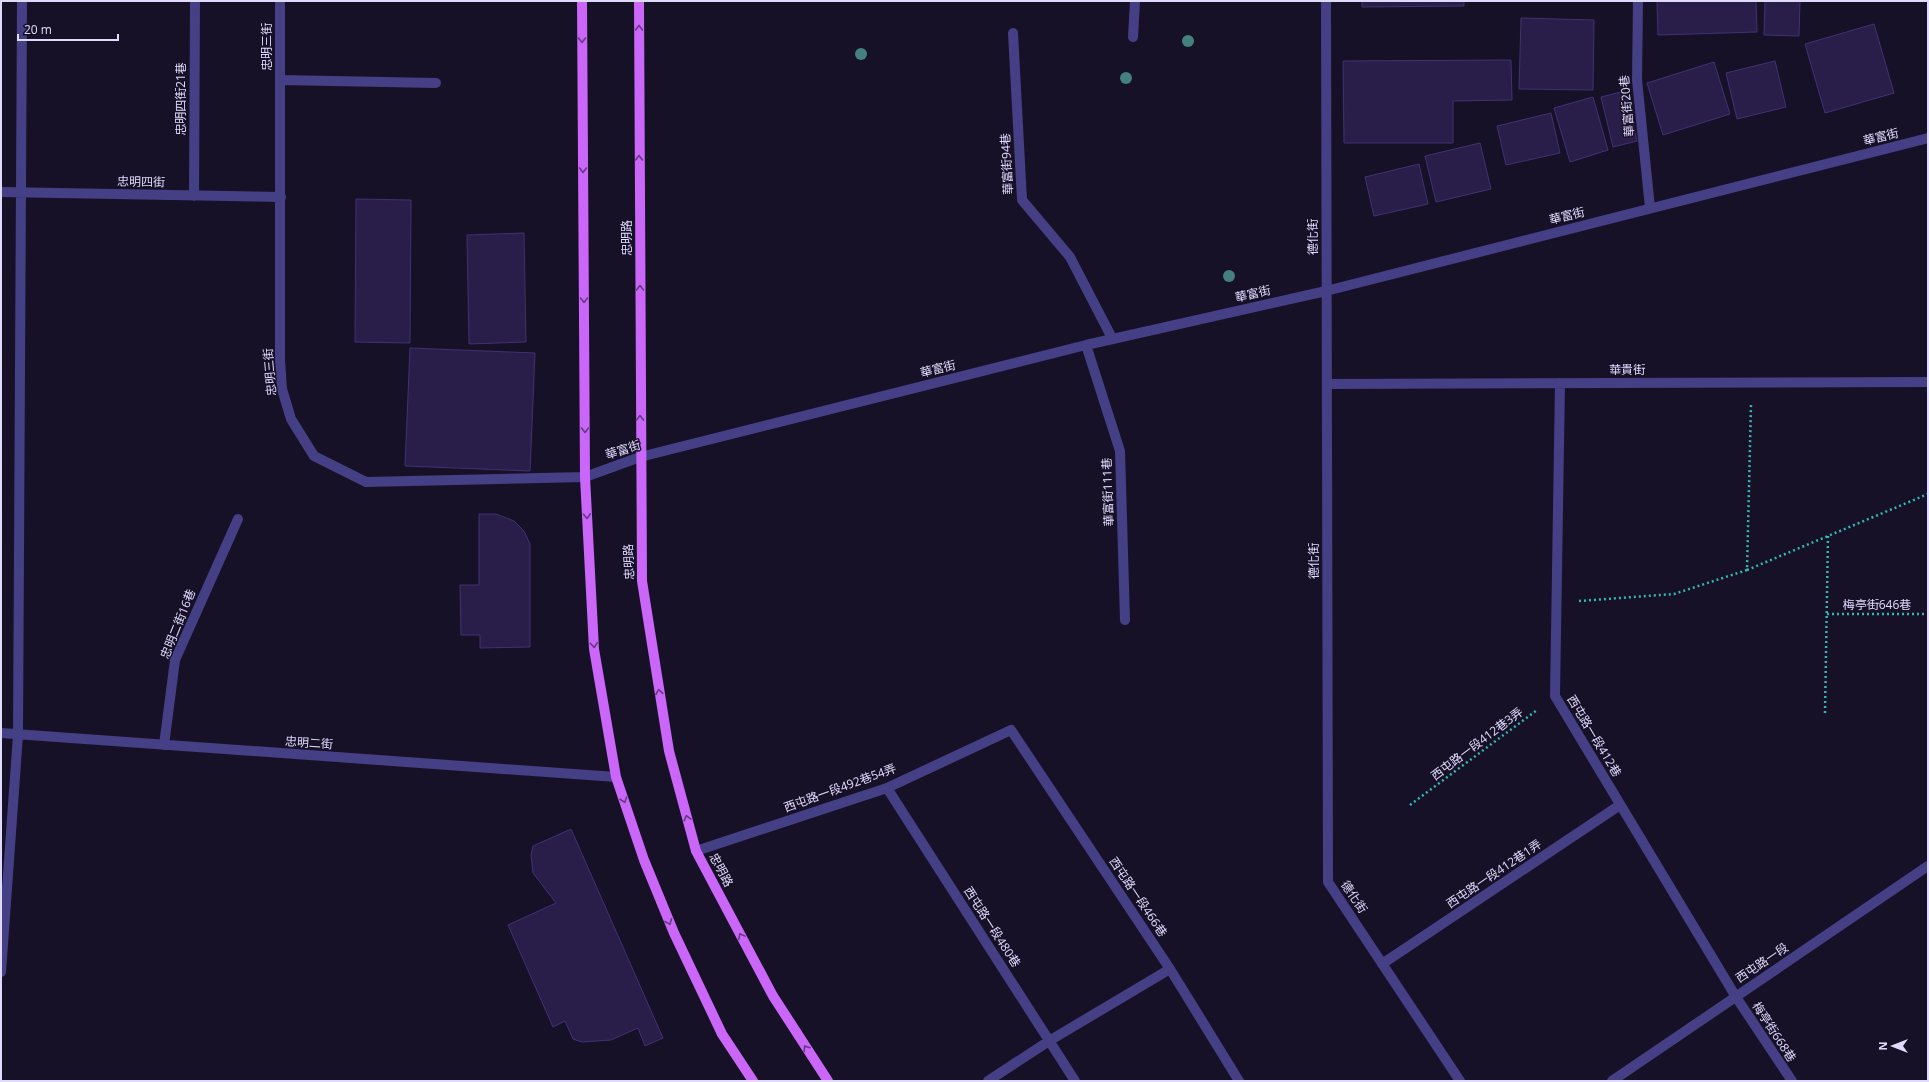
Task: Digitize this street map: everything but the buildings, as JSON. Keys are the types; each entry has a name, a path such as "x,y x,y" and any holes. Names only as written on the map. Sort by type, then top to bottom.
{"main road":[{"path":"582,1 585,477 594,649 616,777 644,860 674,933 722,1034 753,1081"},
{"name":"忠明路","path":"639,1 640,457 642,581 669,751 696,851 773,996 828,1081"}],"street":[{"path":"1,972 18,735 22,1"},
{"name":"忠明四街21巷","path":"194,196 195,1"},
{"name":"忠明三街","path":"280,1 280,360 282,389 291,419 314,456 366,482 585,477"},
{"path":"1133,37 1135,1"},
{"name":"德化街","path":"1326,1 1328,882 1460,1081"},
{"name":"華富街20巷","path":"1638,1 1638,80 1650,208"},
{"name":"華富街94巷","path":"1014,33 1022,200 1070,258 1112,338"},
{"path":"280,80 436,83"},
{"name":"華富街","path":"585,477 640,457 1112,338 1326,291 1928,138"},
{"name":"忠明四街","path":"1,192 281,197"},
{"name":"華富街111巷","path":"1086,345 1120,451 1125,620"},
{"name":"華貴街","path":"1327,384 1928,382"},
{"name":"西屯路一段412巷","path":"1560,383 1555,696 1736,997"},
{"name":"忠明二街16巷","path":"164,746 175,660 238,519"},
{"name":"西屯路一段492巷54弄","path":"696,851 887,788 1011,730"},
{"name":"西屯路一段466巷","path":"1011,730 1170,969 1239,1081"},
{"name":"忠明二街","path":"1,733 164,746 616,777"},
{"name":"西屯路一段480巷","path":"887,788 1075,1081"},
{"name":"西屯路一段412巷1弄","path":"1382,964 1620,805"},
{"name":"西屯路一段","path":"1612,1081 1928,866"},
{"path":"988,1081 1049,1041 1170,969"},
{"name":"梅亭街668巷","path":"1736,997 1792,1081"}],"path":[{"path":"1747,570 1751,382"},
{"path":"1557,602 1674,594 1747,570 1928,494"},
{"name":"梅亭街646巷","path":"1825,713 1828,535"},
{"name":"梅亭街646巷","path":"1827,614 1928,614"},
{"name":"西屯路一段412巷3弄","path":"1410,805 1555,696"}]}
